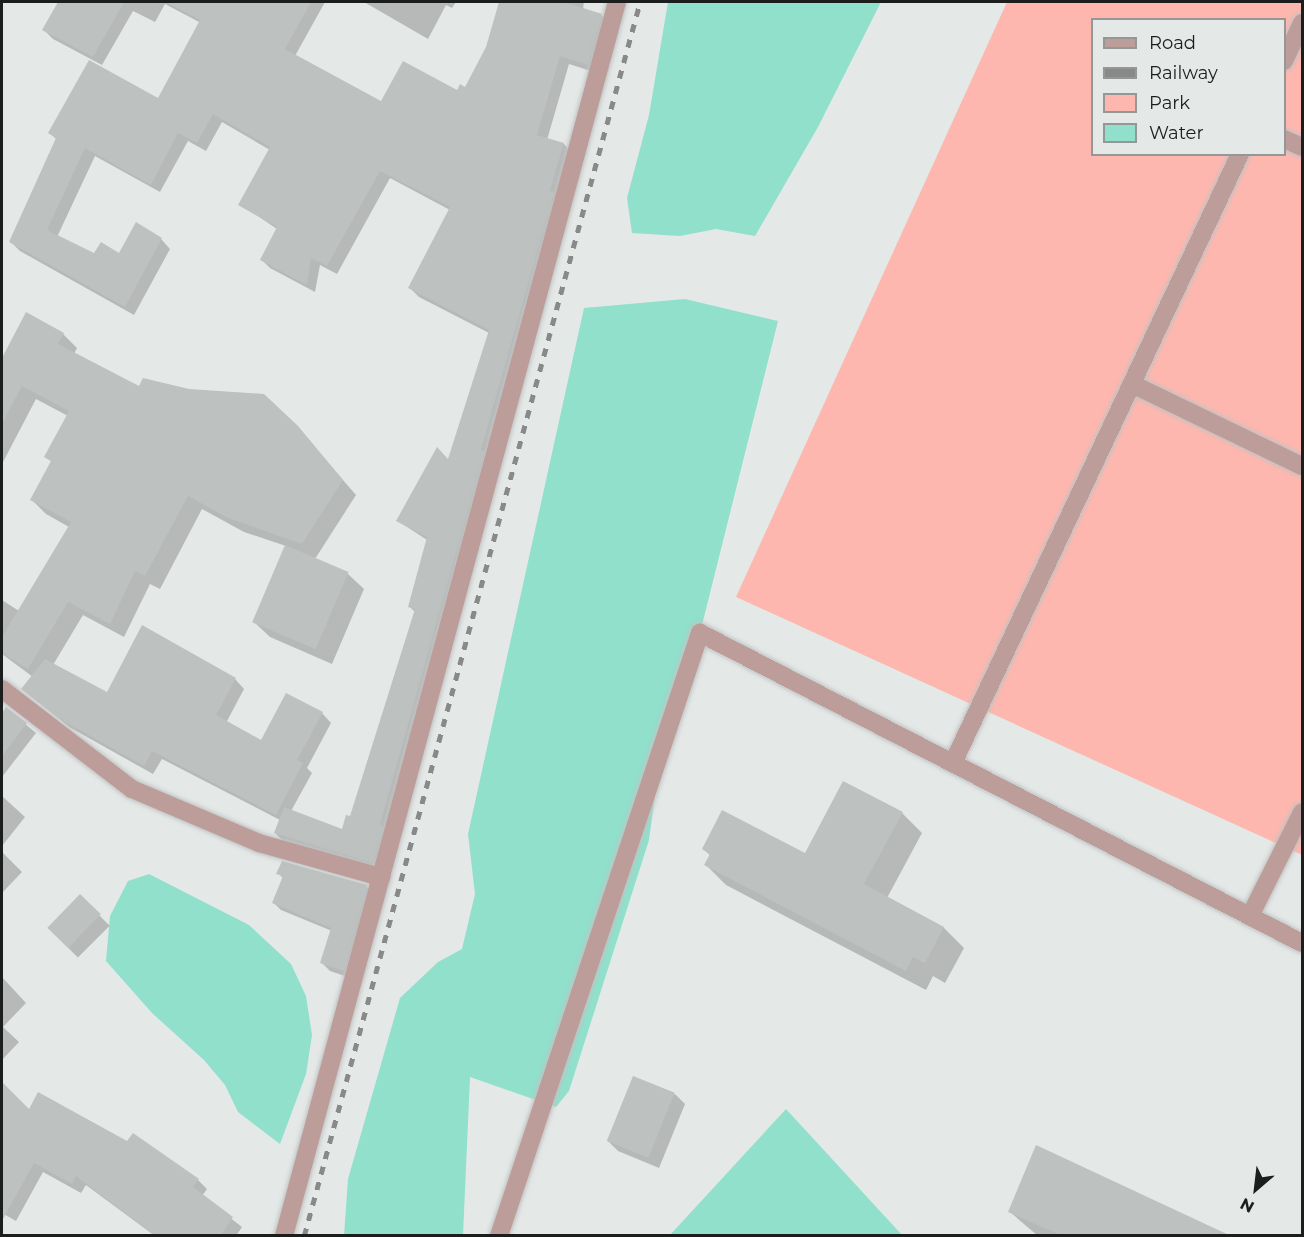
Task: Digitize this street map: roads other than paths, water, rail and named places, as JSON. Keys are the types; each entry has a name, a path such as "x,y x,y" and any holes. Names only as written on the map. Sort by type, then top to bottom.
{"street":[{"path":"284,1236 617,2"},
{"path":"1286,57 1302,23"},
{"path":"1286,140 1302,147"},
{"path":"953,763 1239,156"},
{"path":"1132,384 1302,466"},
{"path":"499,1236 700,633 1302,943"},
{"path":"2,689 132,789 259,843 381,877"},
{"path":"1250,916 1302,812"}],"water":[{"path":"668,2 881,2 818,127 755,236 716,229 680,236 632,233 627,198 649,115"},
{"path":"685,299 778,321 678,721 659,764 649,840 569,1091 556,1107 470,1077 463,1235 344,1236 348,1179 400,998 438,962 462,949 475,894 468,834 584,308"},
{"path":"149,874 249,925 291,964 306,996 312,1035 306,1074 280,1144 238,1112 225,1085 204,1060 152,1013 106,961 110,916 128,881"},
{"path":"786,1109 902,1235 670,1235"}],"railway":[{"path":"304,1236 640,2"}]}
